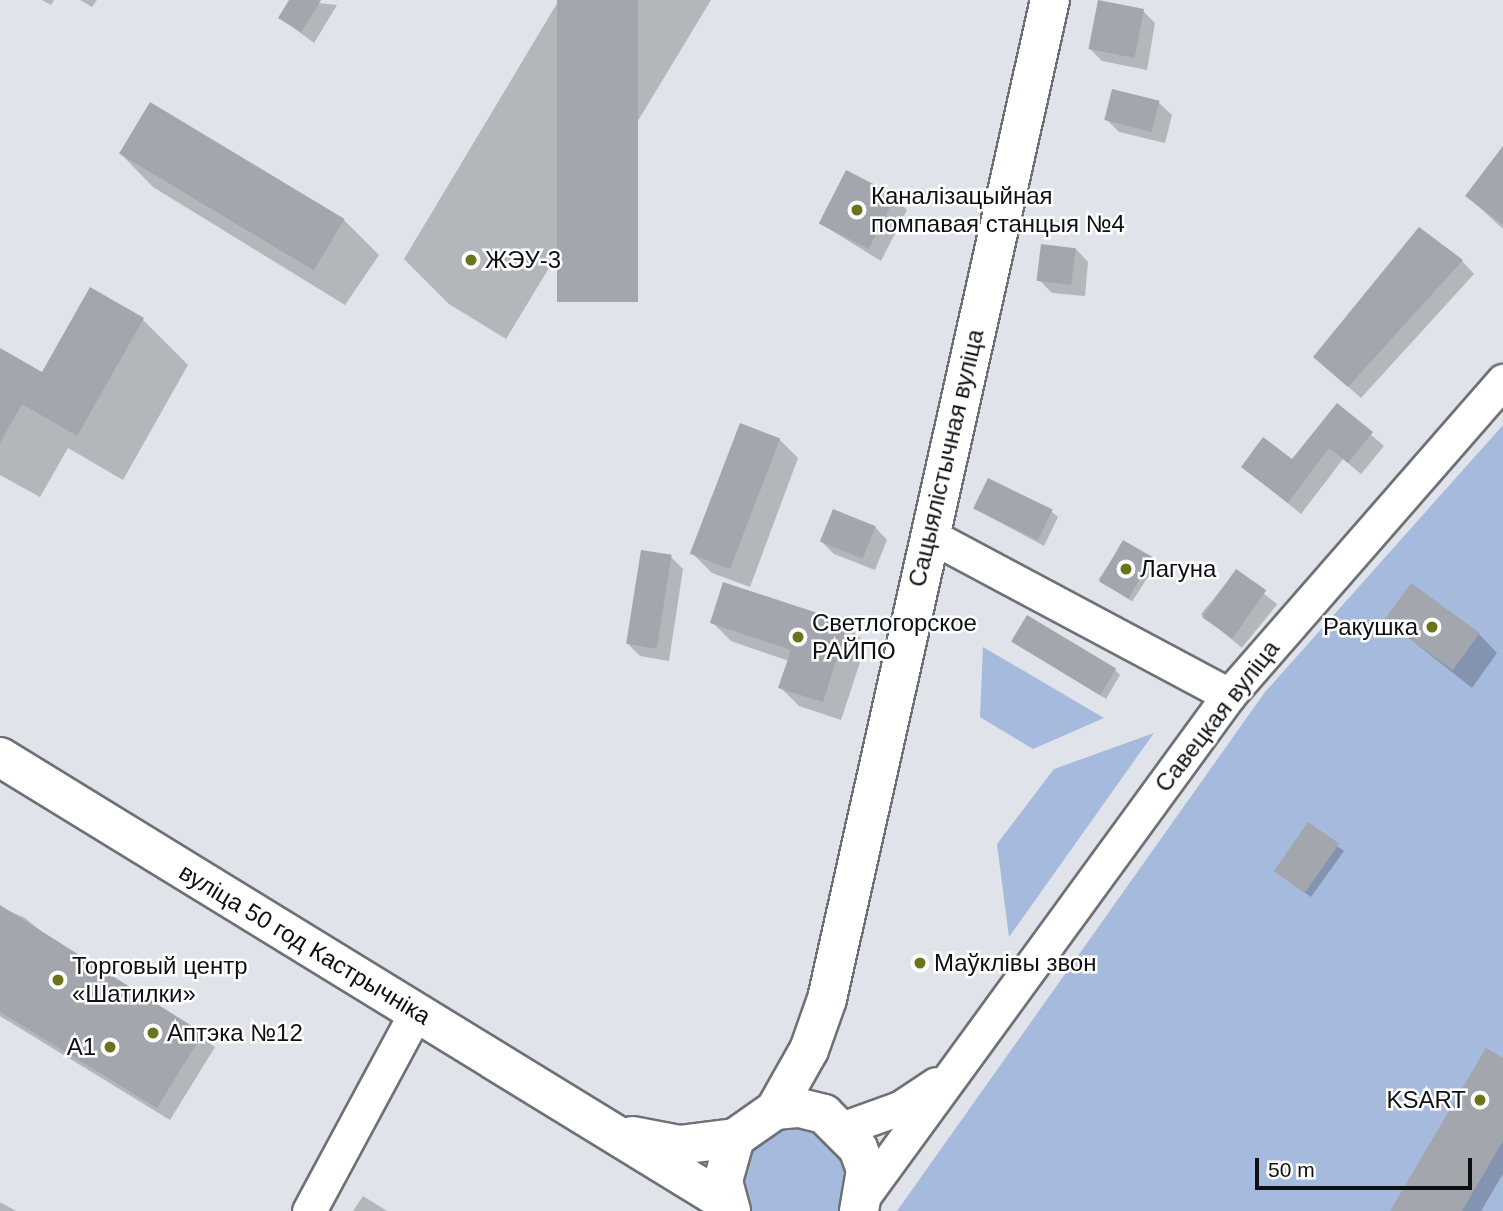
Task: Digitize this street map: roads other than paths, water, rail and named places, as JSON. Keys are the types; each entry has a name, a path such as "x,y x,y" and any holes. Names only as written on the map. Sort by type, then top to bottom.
{"main road":[{"name":"Сацыялістычная вуліца","path":"775,1110 809,1050 827,999 1050,0"},
{"name":"вуліца 50 год Кастрычніка","path":"0,757 729,1207"},
{"name":"Сацыялістычная вуліца","path":"827,999 834,1121"},
{"path":"729,1207 723,1181 735,1138 775,1110 834,1121 866,1170 862,1203"},
{"name":"вуліца 50 год Кастрычніка","path":"609,1131 680,1145 735,1138"}],"street":[{"name":"Савецкая вуліца","path":"862,1203 955,1070 1229,695 1503,381"},
{"path":"929,535 1229,695"},
{"path":"309,1211 416,1012"},
{"name":"Савецкая вуліца","path":"834,1121 900,1108 955,1070"}],"place":[{"name":"Каналізацыйная помпавая станцыя №4","path":"857,210"},
{"name":"ЖЭУ-3","path":"471,260"},
{"name":"Лагуна","path":"1126,569"},
{"name":"Ракушка","path":"1432,627"},
{"name":"Светлогорское РАЙПО","path":"798,637"},
{"name":"Маўклівы звон","path":"920,963"},
{"name":"Торговый центр «Шатилки»","path":"58,980"},
{"name":"Аптэка №12","path":"153,1033"},
{"name":"A1","path":"110,1047"},
{"name":"KSART","path":"1480,1100"}]}
